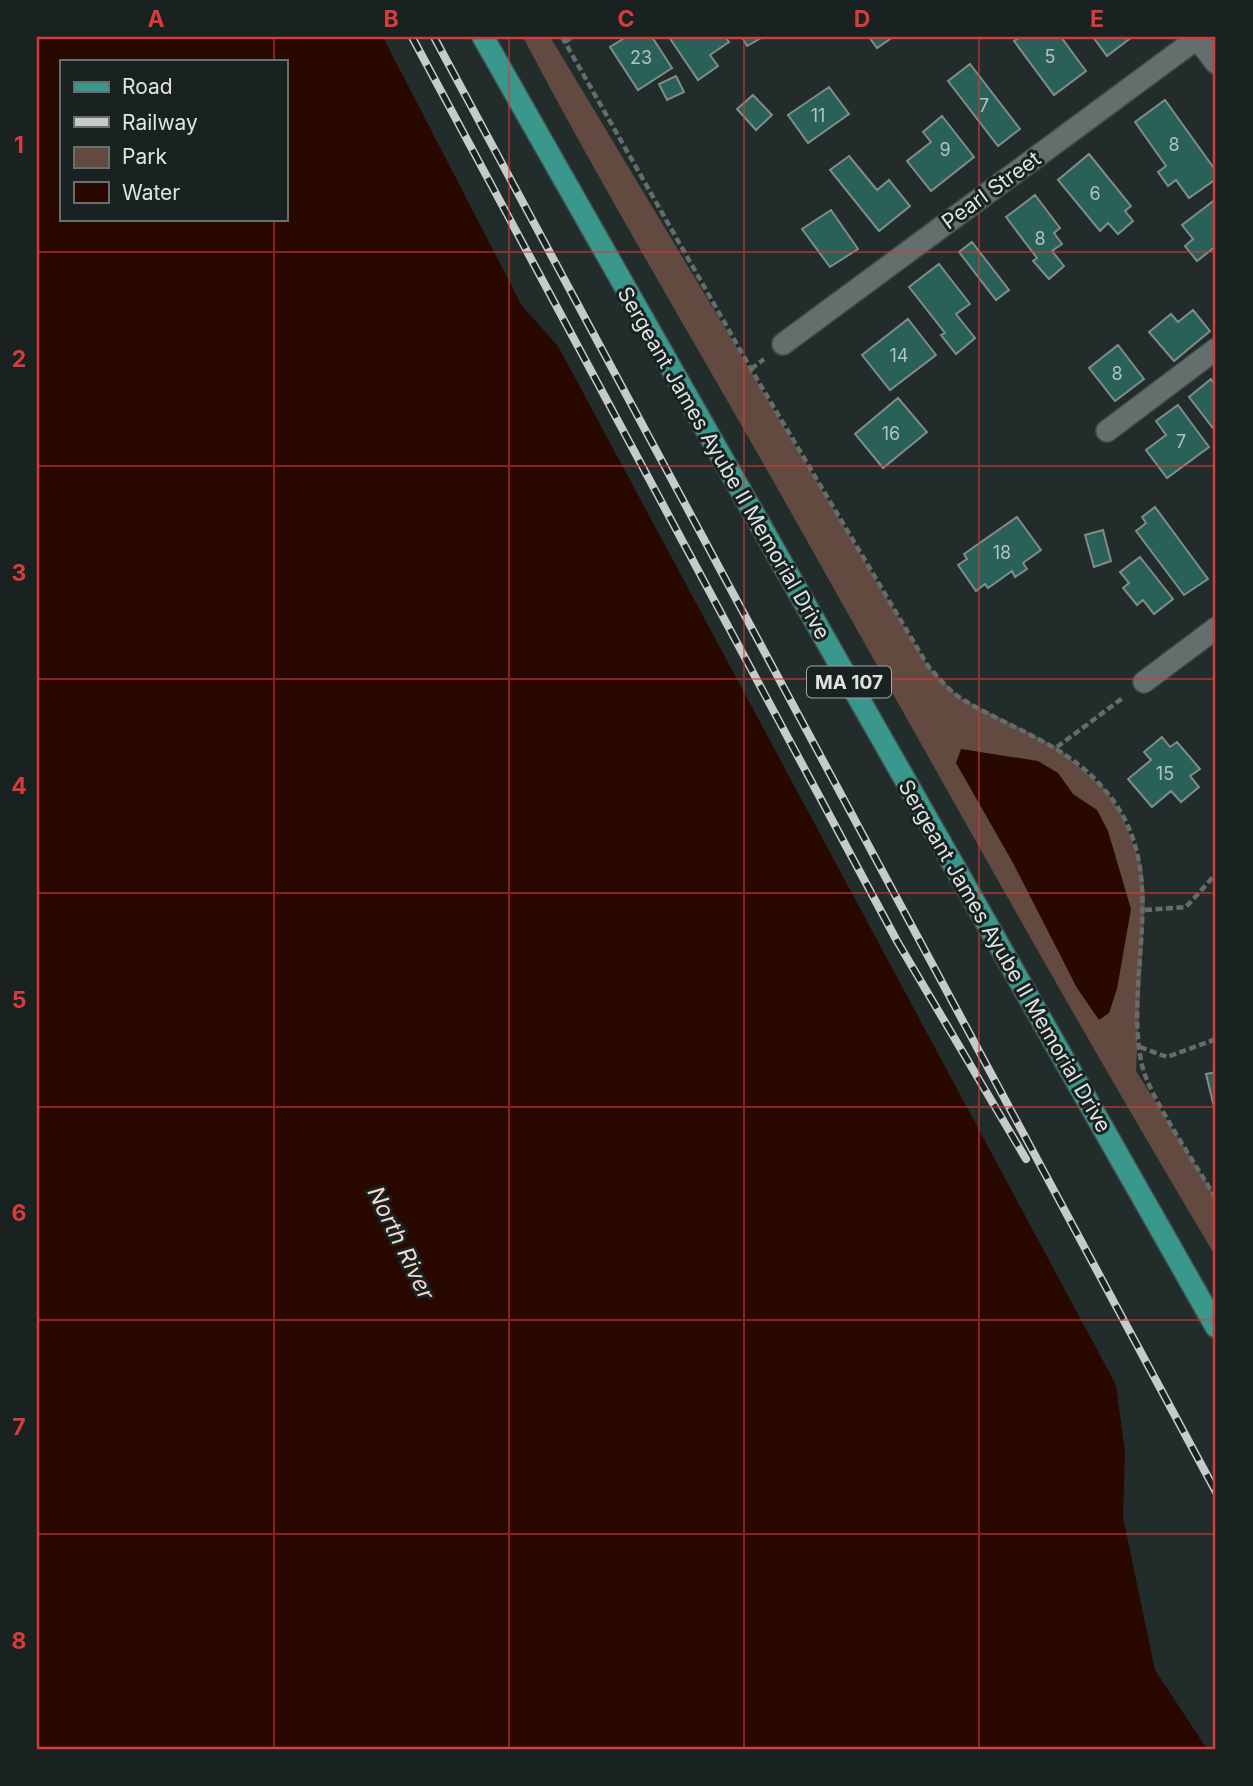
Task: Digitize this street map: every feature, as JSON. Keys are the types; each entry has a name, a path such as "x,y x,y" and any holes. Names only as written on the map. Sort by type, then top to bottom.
{"main road":[{"name":"Sergeant James Ayube II Memorial Drive","path":"483,37 1216,1327"}],"street":[{"path":"1197,37 1216,63"},
{"name":"Pearl Street","path":"783,344 1197,37"},
{"path":"1107,431 1216,349"},
{"path":"1143,682 1216,628"}],"path":[{"path":"572,37 563,39 751,369 928,666 959,697 1057,747 1105,789 1121,813 1142,866 1145,910 1136,1024 1143,1069 1216,1199"},
{"path":"1057,747 1143,682"},
{"path":"1145,910 1186,907 1216,874"},
{"path":"1139,1047 1167,1057 1216,1039"}],"green space":[{"path":"523,37 549,37 552,40 928,666 959,697 1057,747 1105,789 1121,813 1142,866 1145,898 1136,1071 1216,1197 1216,1257 1002,888 622,218"}],"water":[{"name":"North River","path":"37,37 383,37 522,306 558,346 1116,1385 1125,1453 1123,1517 1155,1670 1207,1749 37,1749"},
{"path":"961,749 1038,761 1058,773 1073,794 1097,810 1108,831 1131,909 1117,989 1109,1013 1099,1020 1077,988 1013,863 956,763"}],"building":[{"path":"626,37 652,37 672,68 638,90 610,47"},
{"path":"669,37 725,37 729,42 710,55 718,66 698,80"},
{"path":"742,37 763,37 747,46"},
{"path":"869,37 893,37 877,48"},
{"path":"1021,37 1061,37 1086,71 1054,95 1014,41"},
{"path":"1093,37 1132,37 1107,56"},
{"path":"970,64 1020,129 998,146 948,81"},
{"path":"676,76 684,92 667,100 659,84"},
{"path":"829,87 849,114 808,143 788,115"},
{"path":"753,95 772,115 756,130 737,109"},
{"path":"1165,100 1216,171 1216,179 1189,198 1176,180 1168,186 1158,172 1166,166 1135,122"},
{"path":"942,116 974,157 931,191 907,161 931,142 923,132"},
{"path":"1089,154 1131,206 1125,211 1133,221 1118,234 1108,223 1100,231 1058,180"},
{"path":"849,156 877,190 889,180 910,206 879,231 830,170"},
{"path":"1035,195 1060,228 1054,233 1062,244 1052,251 1064,266 1049,279 1033,261 1037,258 1006,217"},
{"path":"1216,199 1216,246 1197,261 1185,246 1193,239 1182,225"},
{"path":"831,210 858,249 830,267 802,229"},
{"path":"972,242 1009,290 996,300 959,252"},
{"path":"939,264 970,304 956,314 975,338 956,354 941,335 945,333 909,287"},
{"path":"1193,310 1210,331 1174,361 1149,332 1171,314 1178,322"},
{"path":"908,319 936,355 890,390 862,355"},
{"path":"1118,345 1144,379 1115,401 1089,368"},
{"path":"1211,379 1216,386 1216,432 1189,397"},
{"path":"898,398 927,432 883,468 855,434"},
{"path":"1178,405 1209,447 1167,478 1146,450 1166,435 1156,421"},
{"path":"1155,507 1208,579 1184,595 1136,531 1146,523 1142,517"},
{"path":"1017,517 1041,550 1023,563 1027,569 1015,577 1012,571 988,588 985,584 976,591 958,565 967,559 964,554"},
{"path":"1103,530 1111,561 1094,567 1085,535"},
{"path":"1140,557 1173,599 1154,614 1143,600 1137,605 1123,588 1129,583 1120,572"},
{"path":"1162,737 1170,747 1177,742 1200,769 1190,776 1199,787 1181,802 1171,791 1152,807 1128,779 1151,760 1144,752"},
{"path":"1216,1072 1216,1115 1206,1074"}],"railway":[{"path":"412,37 897,941 1026,1159"},
{"path":"434,37 1216,1492"}]}
